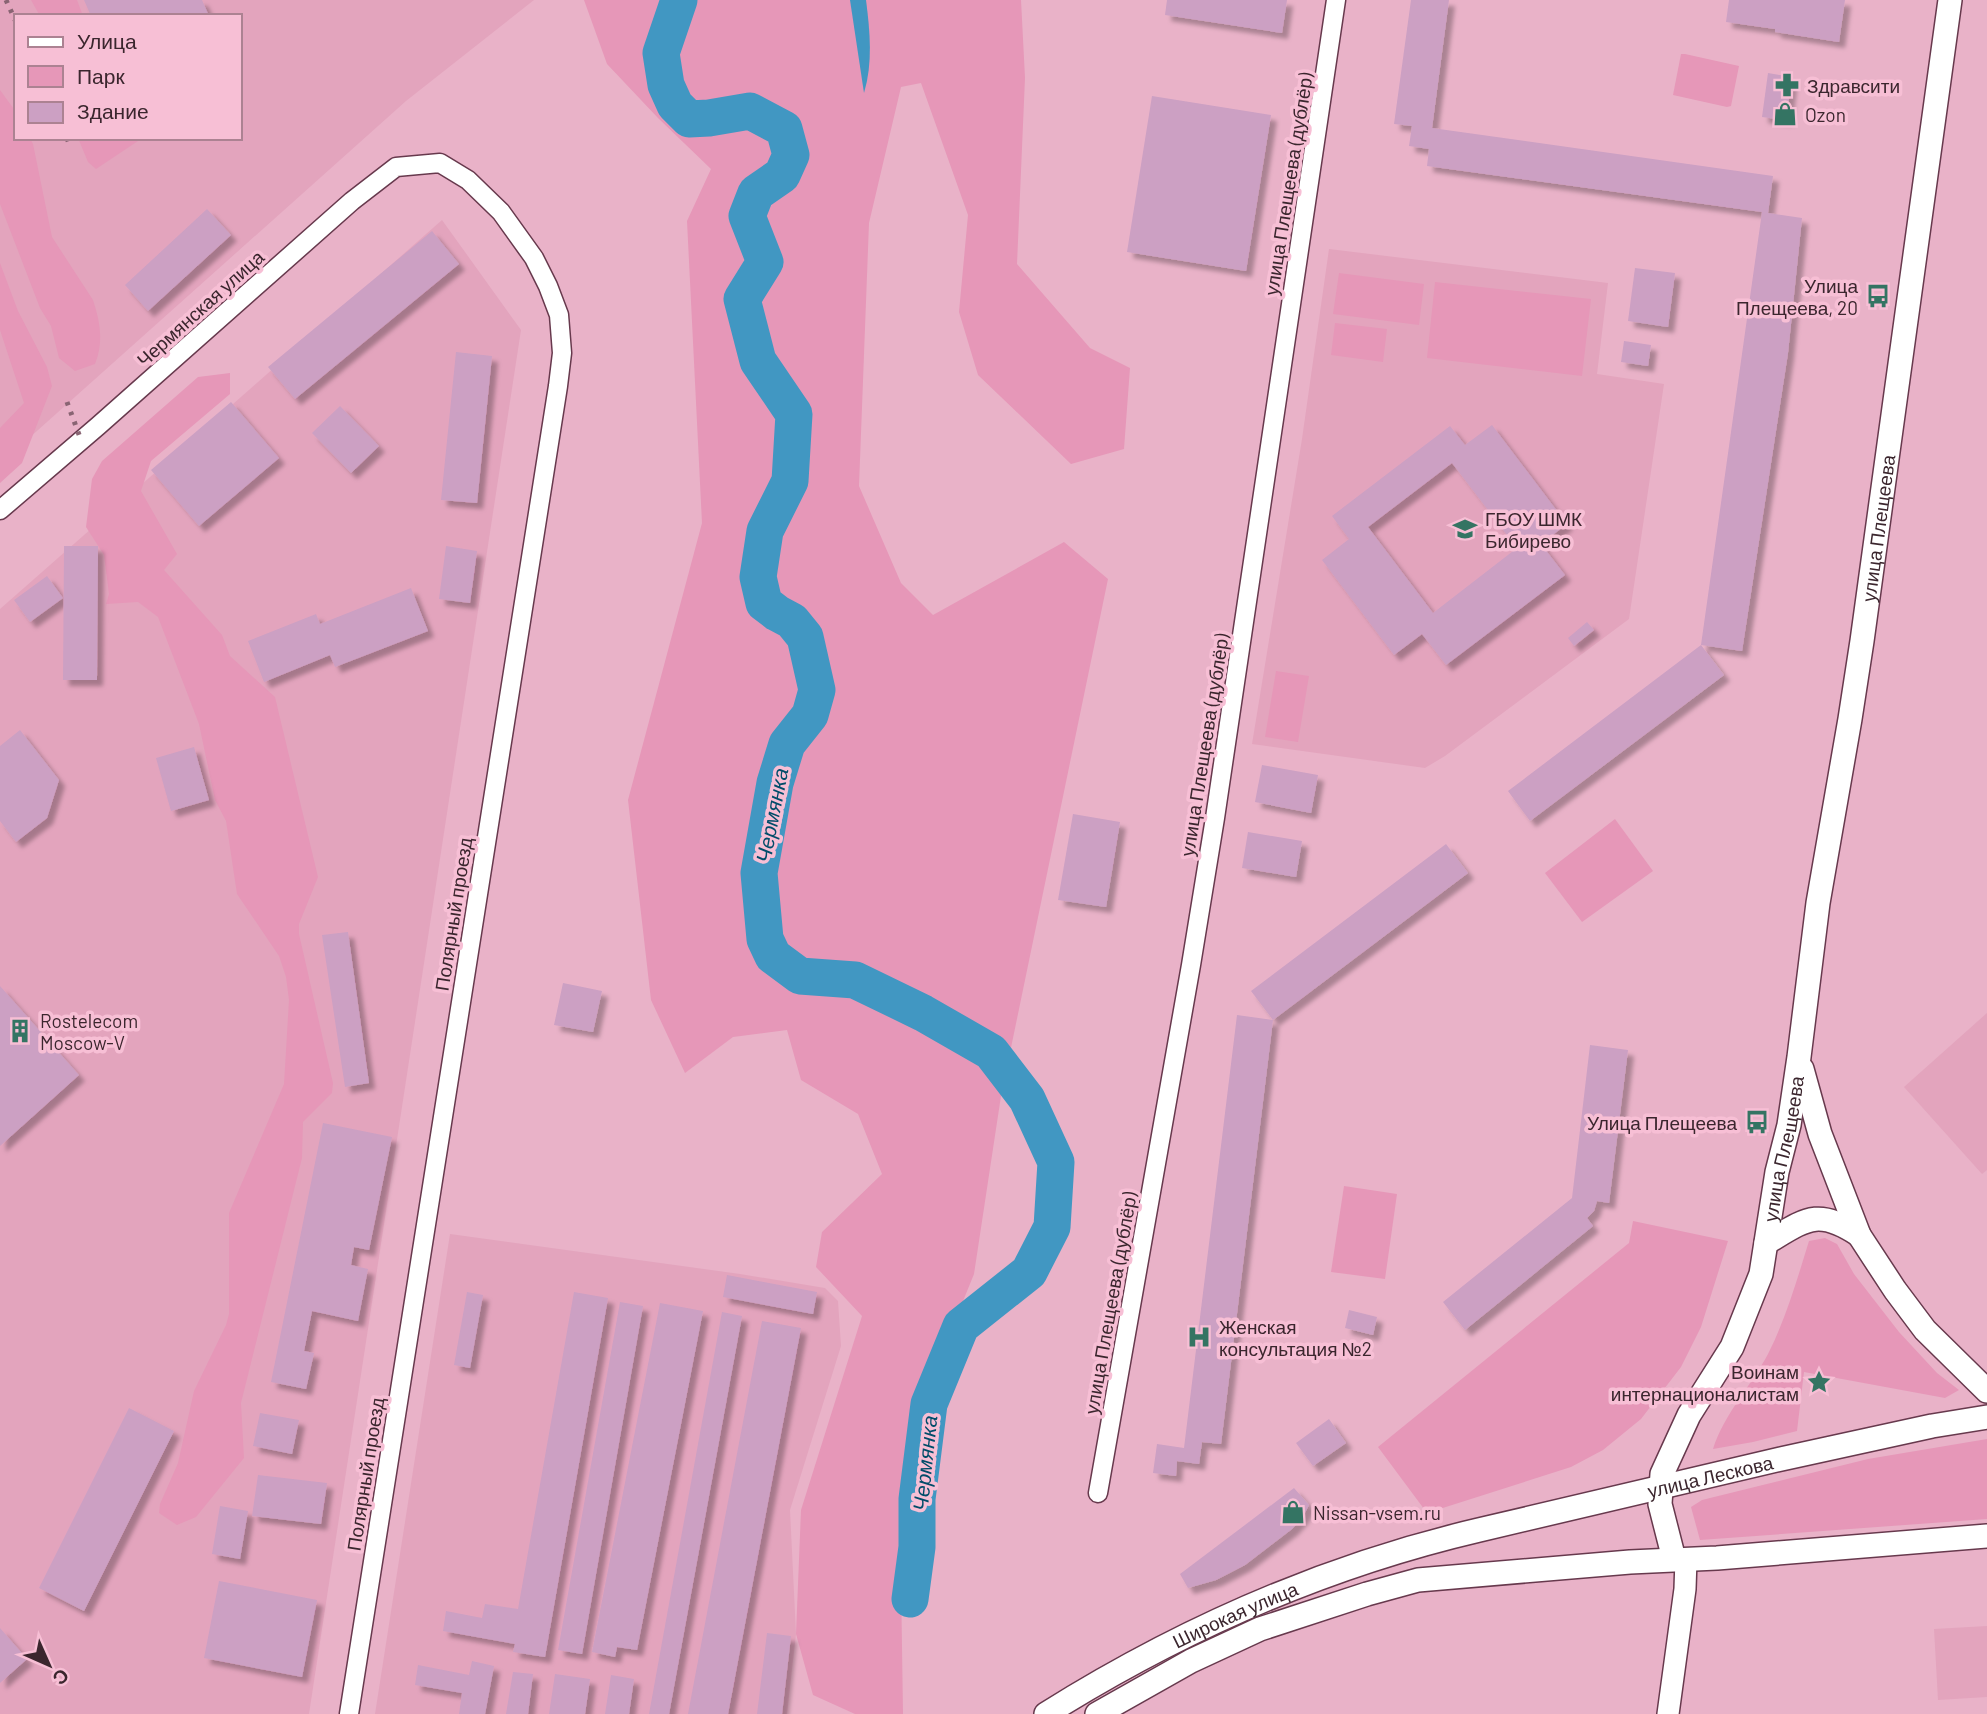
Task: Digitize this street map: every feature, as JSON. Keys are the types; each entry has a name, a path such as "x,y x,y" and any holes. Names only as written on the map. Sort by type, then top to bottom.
{"main road":[{"name":"улица Плещеева","path":"1680,1559 1660,1504 1662,1474 1689,1415 1736,1338 1761,1274 1777,1172 1789,1125 1818,903 1850,719 1950,0"},
{"name":"улица Плещеева","path":"1799,1057 1820,1134 1859,1235 1925,1330 1987,1391"},
{"name":"улица Плещеева","path":"1766,1243 1810,1219 1823,1218 1833,1221 1859,1235"},
{"name":"улица Лескова","path":"1435,1540 1932,1426 1987,1417"},
{"path":"1680,1559 1987,1536"},
{"name":"Широкая улица","path":"1046,1714 1180,1637 1240,1610 1345,1568 1435,1540"},
{"name":"Широкая улица","path":"1097,1714 1191,1661 1260,1629 1418,1580 1680,1559"}],"street":[{"name":"улица Плещеева (дублёр)","path":"1098,1493 1210,846 1336,0"},
{"name":"Чермянская улица","path":"0,510 352,201 397,167 440,163"},
{"name":"Полярный проезд","path":"349,1714 562,353 559,315 534,258 501,212 468,180 440,163"},
{"path":"1668,1714 1685,1589 1680,1559"}],"shaded area":[{"path":"0,0 534,0 406,101 0,464"},
{"path":"442,220 521,330 309,1714 0,1714 0,609"},
{"name":"ГБОУ ШМК Бибирево","path":"1329,249 1608,283 1597,374 1664,384 1629,619 1445,756 1425,768 1252,744 1302,439"},
{"path":"1987,1013 1987,1170 1982,1174 1904,1087"},
{"path":"450,1234 825,1288 838,1301 841,1346 790,1510 796,1634 787,1714 375,1714"},
{"path":"1987,1626 1987,1697 1938,1700 1934,1629"}],"green space":[{"path":"31,0 77,0 82,14 39,14"},
{"path":"584,0 1021,0 1025,78 1017,264 1090,348 1130,368 1124,449 1071,464 978,375 959,312 968,215 921,83 901,87 869,223 859,486 901,583 933,615 1064,542 1108,579 1001,1096 974,1274 918,1412 901,1579 903,1714 855,1714 813,1695 796,1634 801,1510 862,1316 816,1267 822,1232 882,1174 858,1114 801,1080 787,1030 733,1037 685,1073 651,1000 628,800 702,523 687,221 711,169 607,64"},
{"path":"1681,54 1739,66 1731,106 1673,95"},
{"path":"0,90 14,109 14,140 31,140 33,144 52,237 93,300 100,332 95,364 75,371 59,358 51,326 40,308 0,204"},
{"path":"79,140 140,140 96,169 88,162"},
{"path":"0,263 18,311 47,367 52,386 22,463 0,483 0,428 24,403 0,330"},
{"path":"1339,273 1424,284 1419,325 1333,314"},
{"path":"1435,282 1591,299 1582,376 1427,358"},
{"path":"1335,323 1387,329 1383,362 1331,355"},
{"path":"230,373 230,394 151,461 141,491 177,554 164,570 222,635 230,656 275,697 318,877 299,924 299,934 333,1083 332,1093 303,1122 302,1158 241,1403 244,1458 196,1517 177,1525 159,1513 160,1504 178,1463 194,1391 229,1314 229,1213 284,1084 289,1000 286,977 279,956 237,894 226,821 215,800 199,724 158,617 138,602 106,604 109,594 104,555 86,527 92,479 102,461 198,377"},
{"path":"1276,671 1309,676 1298,742 1265,737"},
{"path":"1615,819 1653,871 1582,922 1545,873"},
{"path":"1344,1186 1397,1194 1385,1279 1331,1272"},
{"path":"1633,1221 1728,1241 1701,1327 1681,1367 1641,1419 1603,1450 1571,1467 1427,1513 1378,1447 1629,1243"},
{"path":"1825,1238 1837,1244 1854,1274 1899,1332 1937,1373 1959,1390 1945,1398 1804,1372 1797,1431 1713,1449 1724,1424 1768,1354 1791,1299 1809,1241"},
{"path":"1987,1439 1987,1519 1700,1540 1691,1507 1702,1500 1868,1459"}],"water":[{"path":"850,0 866,0 870,59 864,93"}],"building":[{"path":"84,0 202,0 208,14 90,14"},
{"path":"1167,0 1287,0 1282,33 1165,15"},
{"path":"1411,0 1449,0 1432,128 1773,176 1768,213 1802,218 1788,353 1742,651 1701,645 1762,212 1427,166 1429,149 1409,146 1412,126 1394,124"},
{"path":"1729,0 1845,0 1839,42 1726,22"},
{"path":"1768,73 1792,77 1786,120 1762,117"},
{"path":"1152,96 1271,115 1246,271 1127,252"},
{"path":"207,209 231,235 148,311 125,285"},
{"path":"432,231 459,264 295,399 268,367"},
{"path":"1635,268 1675,273 1668,327 1628,321"},
{"path":"1624,341 1651,345 1648,366 1621,362"},
{"path":"456,352 492,356 477,503 441,500"},
{"path":"231,402 279,458 199,526 151,470"},
{"path":"340,406 379,446 351,473 312,433"},
{"path":"1492,425 1567,524 1541,544 1565,575 1446,665 1422,634 1394,655 1322,560 1349,539 1332,516 1450,426 1465,445","holes":["1452,463 1517,548 1433,613 1368,527"]},
{"path":"64,546 98,546 97,680 63,680"},
{"path":"446,546 477,551 470,603 439,599"},
{"path":"47,576 63,598 30,622 14,600"},
{"path":"411,588 428,631 335,667 330,655 264,682 248,641 316,614 320,624"},
{"path":"1587,622 1594,630 1574,646 1568,638"},
{"path":"1701,645 1724,675 1530,821 1508,791"},
{"path":"20,730 59,780 47,818 16,842 0,821 0,746"},
{"path":"194,747 209,800 171,811 156,758"},
{"path":"1262,765 1318,775 1311,813 1255,802"},
{"path":"1073,814 1120,822 1106,907 1058,900"},
{"path":"1248,832 1302,841 1296,877 1242,868"},
{"path":"1446,844 1468,873 1273,1020 1251,991"},
{"path":"348,932 369,1083 345,1087 322,935"},
{"path":"563,983 602,991 593,1032 554,1025"},
{"name":"Rostelecom Moscow-V","path":"0,986 79,1075 0,1146"},
{"path":"1237,1015 1273,1020 1221,1444 1202,1442 1199,1464 1177,1461 1176,1476 1153,1473 1157,1444 1184,1448"},
{"path":"1590,1045 1628,1050 1609,1203 1597,1201 1594,1211 1587,1218 1593,1226 1465,1330 1443,1302 1572,1198"},
{"path":"323,1123 392,1137 369,1250 354,1247 351,1265 368,1269 358,1321 312,1311 304,1351 314,1353 306,1389 271,1382"},
{"path":"727,1275 817,1292 813,1314 723,1297"},
{"path":"467,1292 483,1295 470,1368 454,1365"},
{"path":"574,1292 608,1298 545,1657 513,1652 515,1644 443,1631 446,1611 482,1618 485,1604 518,1609"},
{"path":"620,1302 643,1306 582,1654 558,1650"},
{"path":"660,1303 703,1311 637,1650 617,1647 615,1657 592,1652"},
{"path":"1349,1310 1377,1317 1373,1335 1345,1328"},
{"path":"722,1312 742,1316 669,1714 649,1714"},
{"path":"762,1321 801,1328 728,1714 688,1714"},
{"path":"129,1408 174,1431 84,1611 39,1588"},
{"path":"260,1413 299,1420 292,1454 253,1446"},
{"path":"1329,1419 1346,1443 1313,1466 1296,1443"},
{"path":"258,1475 327,1483 321,1524 252,1516"},
{"path":"1294,1488 1309,1505 1292,1529 1245,1565 1216,1580 1188,1588 1180,1574"},
{"path":"220,1506 248,1511 240,1559 212,1554"},
{"path":"219,1581 317,1600 302,1677 204,1658"},
{"path":"0,1628 27,1659 0,1683"},
{"path":"767,1633 791,1636 782,1714 757,1714"},
{"path":"472,1661 494,1666 485,1714 459,1714 462,1693 415,1685 418,1665 469,1675"},
{"path":"513,1672 533,1674 528,1714 506,1714"},
{"path":"555,1674 590,1679 585,1714 549,1714"},
{"path":"611,1675 634,1679 629,1714 605,1714"}],"waterway":[{"name":"Чермянка","path":"679,0 661,53 666,85 675,105 689,119 750,111 784,129 791,155 782,175 756,193 747,216 765,262 742,299 758,361 794,414 790,481 765,531 758,577 764,603 792,621 805,637 817,690 810,715 787,744 775,783 759,873 765,939 773,956 800,976 855,980 923,1013 991,1052 1027,1099 1056,1162 1052,1227 1029,1272 961,1326 929,1404 917,1499 917,1547 910,1599"}],"railway":[{"path":"6,0 14,18"},
{"path":"68,140 70,146"},
{"path":"67,402 81,440"}],"place":[{"name":"Здравсити","path":"1787,85"},
{"name":"Ozon","path":"1785,114"},
{"name":"Улица Плещеева, 20","path":"1878,296"},
{"name":"ГБОУ ШМК Бибирево","path":"1465,529"},
{"name":"Rostelecom Moscow-V","path":"20,1031"},
{"name":"Улица Плещеева","path":"1757,1122"},
{"name":"Женская консультация №2","path":"1199,1337"},
{"name":"Воинам интернационалистам","path":"1819,1382"},
{"name":"Nissan-vsem.ru","path":"1293,1512"}]}
